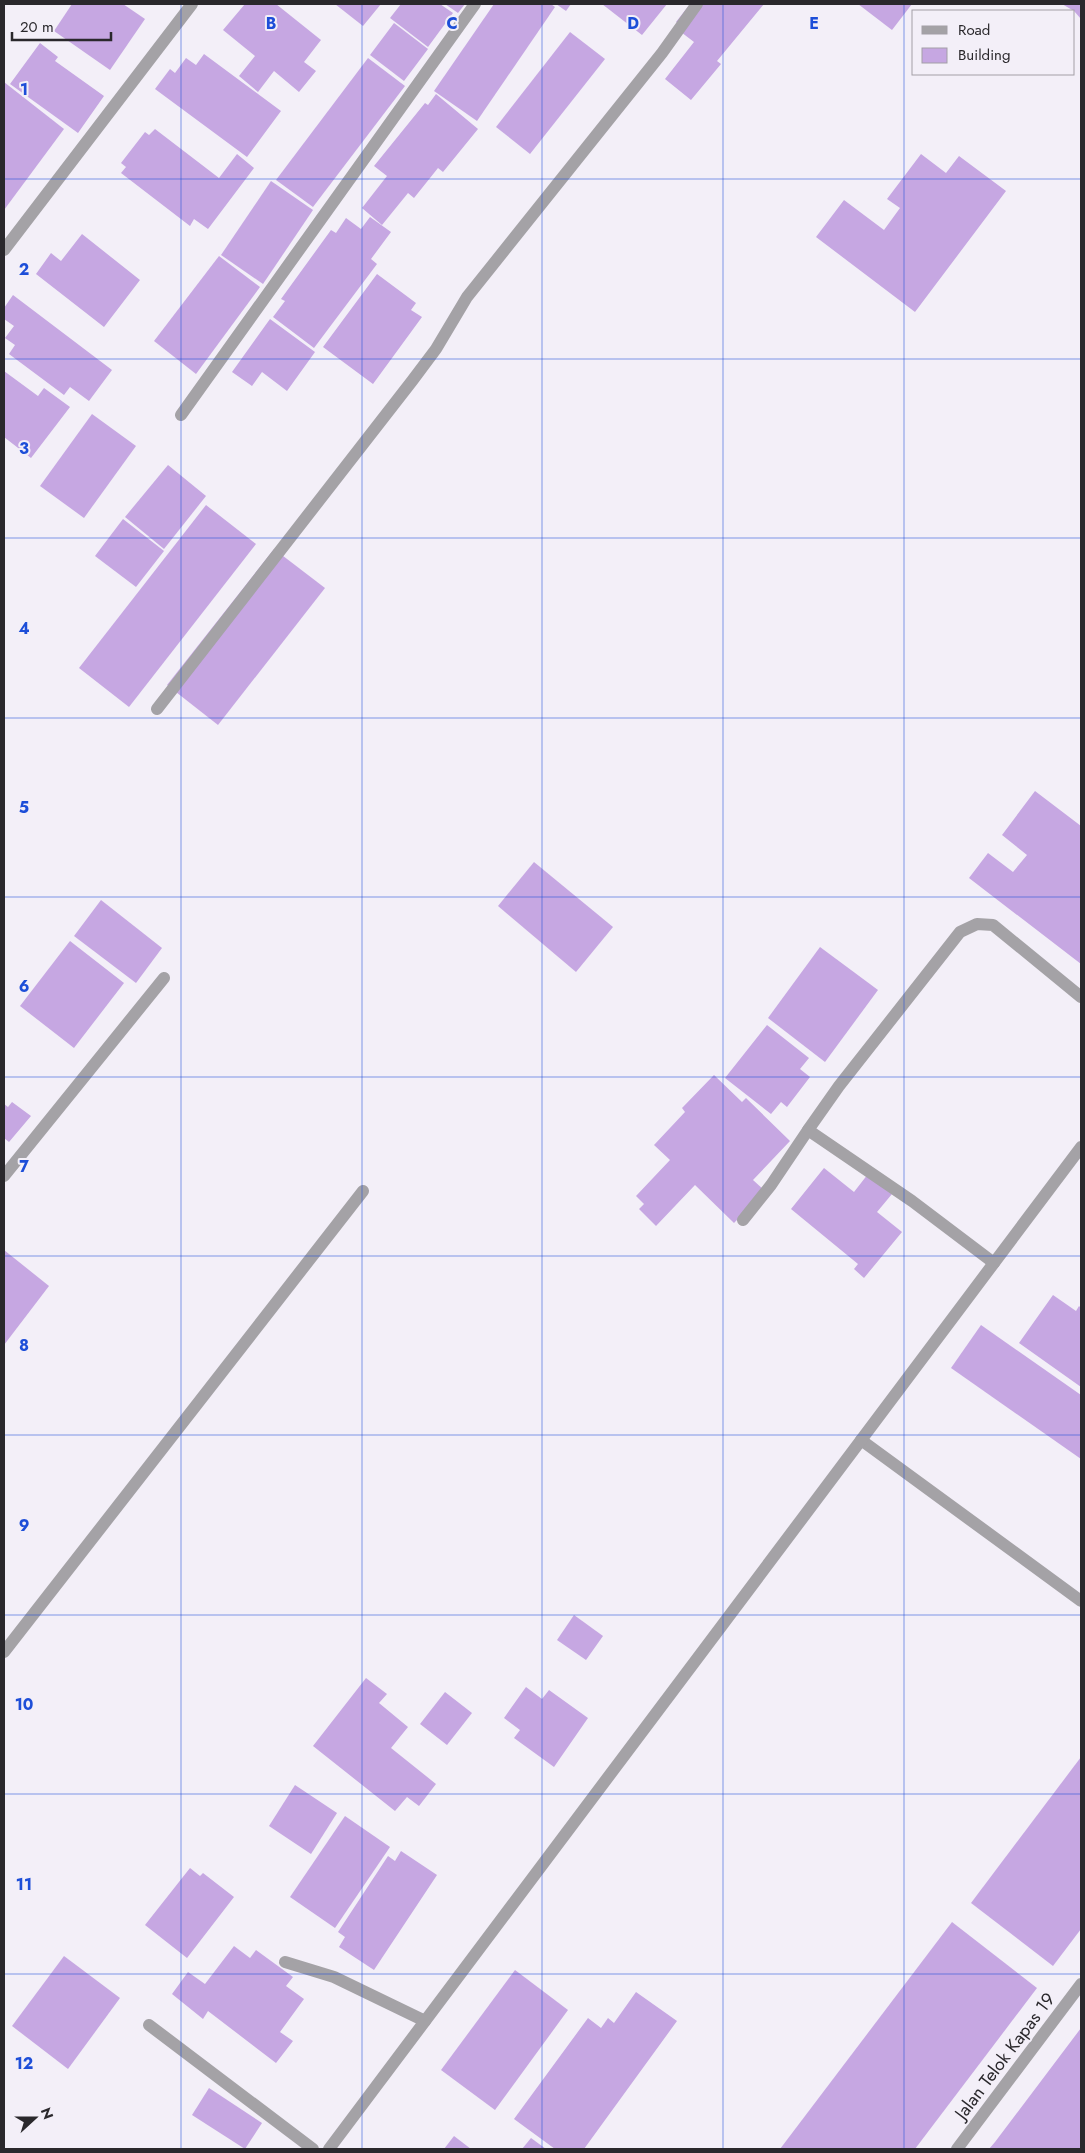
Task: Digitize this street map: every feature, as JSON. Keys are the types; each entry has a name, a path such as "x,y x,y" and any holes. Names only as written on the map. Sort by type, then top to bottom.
{"street":[{"path":"4,250 192,4"},
{"path":"181,415 475,4"},
{"path":"157,709 412,381 436,349 467,297 662,53 697,4"},
{"path":"743,1220 770,1185 839,1086 960,932 977,924 993,925 1081,997"},
{"path":"4,1176 164,978"},
{"path":"808,1130 912,1201 994,1263"},
{"path":"329,2149 1081,1147"},
{"path":"4,1652 363,1191"},
{"path":"861,1440 1081,1601"},
{"path":"285,1962 334,1977 425,2021"},
{"name":"Jalan Telok Kapas 19","path":"957,2149 1081,1984"},
{"path":"149,2025 313,2149"}],"building":[{"path":"72,4 123,4 145,19 110,70 54,31"},
{"path":"245,4 276,4 321,40 304,62 316,71 299,92 274,71 258,92 239,76 255,56 223,30"},
{"path":"335,4 381,4 363,26"},
{"path":"401,4 440,4 453,13 428,47 390,18"},
{"path":"445,4 465,4 458,13"},
{"path":"494,4 551,4 555,7 477,121 434,91"},
{"path":"556,4 571,4 566,11"},
{"path":"602,4 667,4 642,35"},
{"path":"690,4 764,4 717,61 721,64 691,100 665,79 694,42 677,29 680,25 676,22"},
{"path":"858,4 912,4 892,30"},
{"path":"1062,4 1081,4 1081,19 1075,10"},
{"path":"394,23 428,49 404,81 370,55"},
{"path":"570,32 605,59 530,154 496,127"},
{"path":"40,43 58,57 55,61 104,96 78,133 10,84"},
{"path":"204,54 281,111 247,157 155,89 170,69 175,73 186,58 196,65"},
{"path":"368,58 405,86 313,207 276,180"},
{"path":"4,82 64,129 4,210"},
{"path":"436,94 478,129 443,172 438,168 414,198 408,193 382,225 362,208 387,176 374,166 425,103 428,105"},
{"path":"155,129 219,178 237,154 254,168 208,229 194,219 190,226 121,173 126,167 121,163 145,132 149,135"},
{"path":"921,154 946,173 959,156 1006,191 915,312 816,237 844,200 884,230 900,208 887,199"},
{"path":"271,181 313,210 263,284 221,255"},
{"path":"370,217 391,232 371,259 377,264 314,348 273,317 285,301 281,299 331,230 336,233 346,218 361,229"},
{"path":"82,234 140,280 104,327 36,274 51,253 61,261"},
{"path":"219,256 260,287 196,374 154,341"},
{"path":"377,274 416,303 411,310 422,317 373,384 323,347"},
{"path":"13,295 112,370 89,401 70,387 64,395 9,354 15,345 5,338 14,326 4,319 4,308"},
{"path":"270,319 315,352 287,391 262,372 252,386 232,372"},
{"path":"4,371 38,396 44,388 70,407 31,458 4,437"},
{"path":"92,414 136,446 84,518 40,486"},
{"path":"168,465 206,496 164,549 125,517"},
{"path":"206,505 256,544 129,707 79,668"},
{"path":"123,519 164,551 136,587 95,556"},
{"path":"274,549 325,588 218,725 167,685"},
{"path":"1035,791 1081,826 1081,964 969,878 988,853 1013,872 1027,855 1002,835"},
{"path":"534,862 613,927 576,972 498,906"},
{"path":"101,900 162,948 136,983 74,936"},
{"path":"70,941 124,983 74,1048 20,1006"},
{"path":"820,947 878,990 825,1062 768,1018"},
{"path":"767,1025 809,1058 800,1069 810,1077 787,1107 781,1102 771,1114 725,1078"},
{"path":"714,1075 742,1102 746,1098 790,1141 753,1180 765,1191 734,1223 695,1185 656,1226 639,1209 644,1204 636,1196 670,1160 654,1145 685,1112 682,1108"},
{"path":"12,1102 31,1116 9,1142 4,1138 4,1104 8,1107"},
{"path":"824,1168 854,1192 868,1174 892,1194 877,1212 902,1232 864,1278 854,1269 858,1264 791,1209"},
{"path":"4,1250 49,1286 4,1345"},
{"path":"1053,1295 1076,1311 1079,1306 1081,1308 1081,1387 1019,1343"},
{"path":"981,1325 1081,1395 1081,1459 951,1368"},
{"path":"574,1615 603,1636 586,1660 557,1640"},
{"path":"366,1678 387,1694 379,1703 408,1727 391,1748 436,1784 419,1806 407,1797 395,1811 313,1746"},
{"path":"526,1687 542,1699 549,1690 588,1718 554,1767 514,1738 520,1730 504,1718"},
{"path":"445,1692 472,1713 447,1745 420,1724"},
{"path":"1081,1757 1081,1929 1053,1966 971,1903"},
{"path":"295,1785 337,1813 311,1854 269,1826"},
{"path":"345,1816 390,1847 335,1928 290,1897"},
{"path":"401,1851 437,1875 374,1970 339,1947 345,1937 338,1932 388,1856 395,1861"},
{"path":"190,1868 200,1876 203,1873 234,1897 187,1958 145,1925"},
{"path":"952,1922 1037,1988 915,2149 780,2149"},
{"path":"234,1946 250,1958 256,1950 293,1977 286,1986 304,1999 280,2032 293,2041 276,2063 208,2011 203,2019 172,1994 188,1972 205,1984"},
{"path":"64,1956 120,1998 68,2069 12,2026"},
{"path":"515,1970 568,2010 495,2110 441,2070"},
{"path":"636,1992 677,2021 584,2149 555,2149 514,2119 588,2018 601,2028 608,2018 614,2023"},
{"path":"1081,2028 1081,2149 989,2149 995,2142"},
{"path":"209,2088 262,2123 245,2149 192,2115"},
{"path":"454,2136 471,2149 444,2149"},
{"path":"531,2138 546,2149 522,2149"}]}
